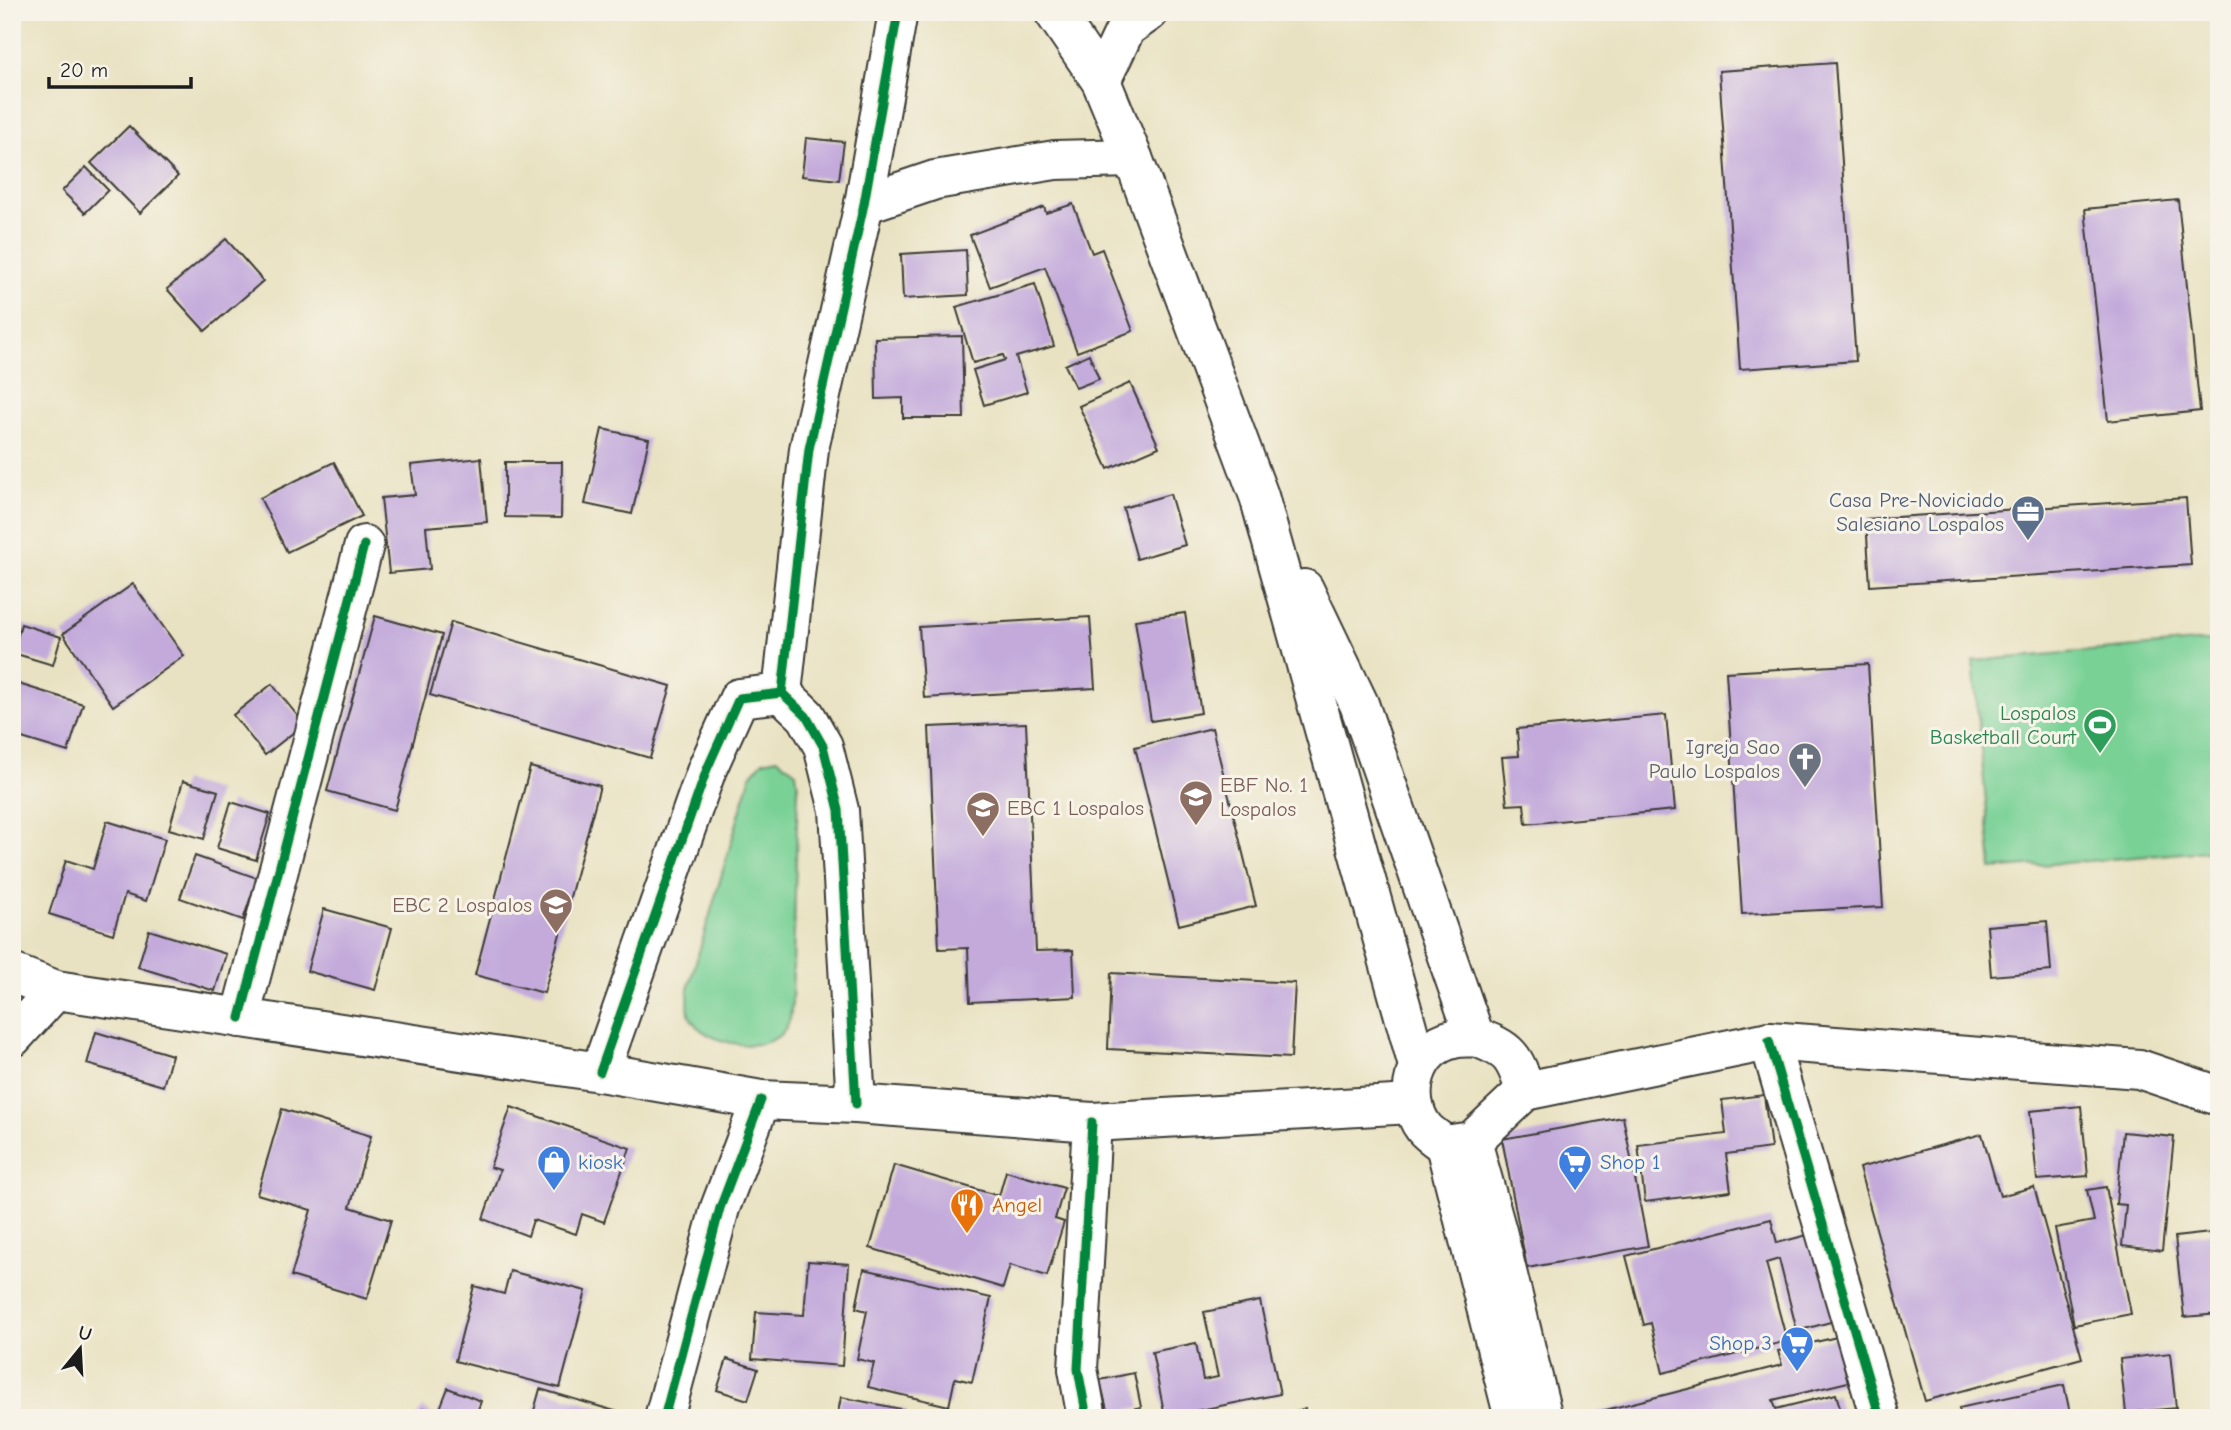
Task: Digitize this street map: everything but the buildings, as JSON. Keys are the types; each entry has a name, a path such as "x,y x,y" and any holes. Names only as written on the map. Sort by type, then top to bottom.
{"main road":[{"path":"782,693 809,449 864,204 898,12"},
{"path":"1054,12 1101,81 1133,158 1259,496 1419,1066"},
{"path":"1101,81 1126,28 1149,12"},
{"path":"864,204 936,180 1028,164 1055,160 1133,158"},
{"path":"1259,496 1359,704 1475,1037"},
{"path":"240,1018 363,545"},
{"path":"600,1072 707,769 739,698 782,693"},
{"path":"782,693 806,716 823,746 839,810 856,1104"},
{"path":"12,973 56,990 600,1072 761,1100 856,1104 1092,1122 1412,1104"},
{"path":"12,1038 56,990"},
{"path":"1525,1091 1518,1065 1500,1046 1475,1037 1452,1039 1432,1049 1419,1066 1412,1084 1412,1104 1424,1128 1458,1143 1497,1231 1543,1418"},
{"path":"1769,1041 1880,1418"},
{"path":"1458,1143 1525,1091 1769,1041 2139,1069 2219,1096"},
{"path":"664,1418 720,1209 761,1100"},
{"path":"1087,1418 1078,1369 1092,1122"},
{"path":"1458,1143 1514,1418"}],"green space":[{"name":"Lospalos Basketball Court","path":"2219,640 2219,850 1992,869 1973,661"},
{"path":"777,758 796,772 798,788 791,1013 788,1024 780,1035 769,1041 739,1044 723,1041 698,1027 689,1014 688,989 751,775 763,761"}],"cycle path":[{"path":"782,693 809,449 864,204 898,12"},
{"path":"240,1018 364,545"},
{"path":"600,1072 707,769 739,698 782,693 806,716 823,746 839,810 856,1104"},
{"path":"1769,1041 1880,1418"},
{"path":"664,1418 720,1208 761,1100"},
{"path":"1087,1418 1078,1369 1092,1122"}],"place":[{"name":"Casa Pre-Noviciado Salesiano Lospalos","path":"2028,542"},
{"name":"Lospalos Basketball Court","path":"2100,755"},
{"name":"Igreja Sao Paulo Lospalos","path":"1805,789"},
{"name":"EBF No. 1 Lospalos","path":"1196,827"},
{"name":"EBC 1 Lospalos","path":"983,838"},
{"name":"EBC 2 Lospalos","path":"556,935"},
{"name":"kiosk","path":"554,1192"},
{"name":"Shop 1","path":"1575,1192"},
{"name":"Angel","path":"967,1235"},
{"name":"Shop 3","path":"1797,1373"}]}
